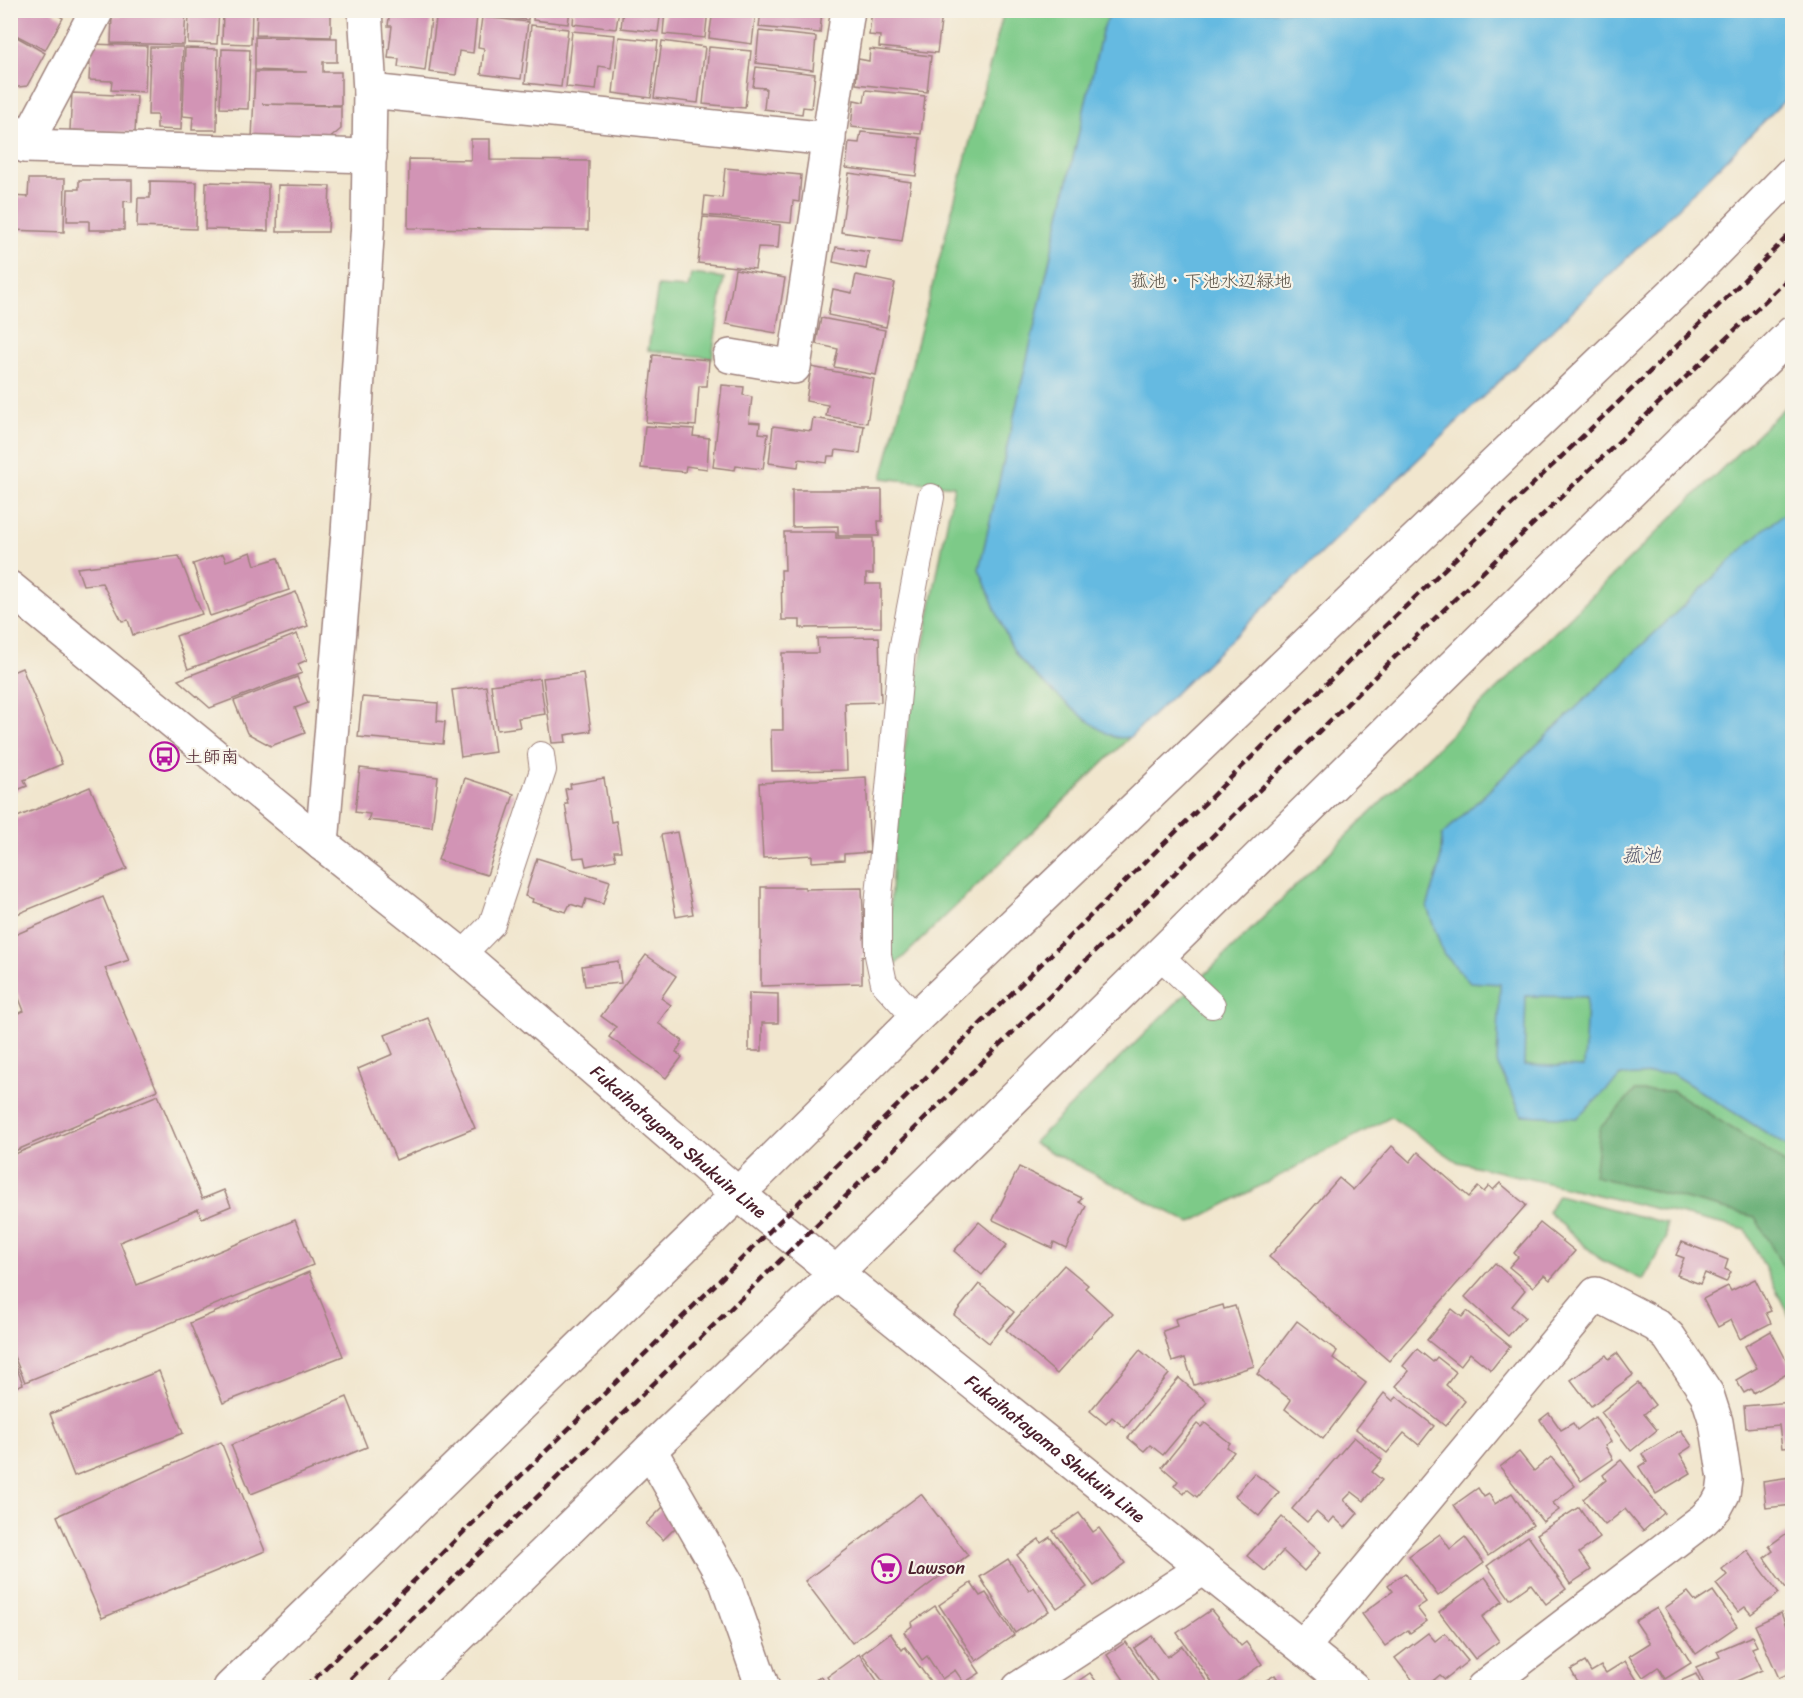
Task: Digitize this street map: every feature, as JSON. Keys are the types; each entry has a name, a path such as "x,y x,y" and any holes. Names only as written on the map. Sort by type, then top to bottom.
{"street":[{"path":"96,10 18,137 370,156"},
{"path":"321,844 349,521 368,222 370,91 364,10"},
{"path":"730,356 794,367 848,10"},
{"path":"370,91 829,140"},
{"path":"230,1688 916,1018 1687,280 1792,173"},
{"path":"406,1688 650,1450 836,1273 1792,333"},
{"name":"Fukaihatayama Shukuin Line","path":"10,588 321,844 462,956 738,1194 1353,1688"},
{"path":"1303,1647 1596,1294 1656,1325 1669,1337 1707,1394 1716,1422 1725,1479 1723,1494 1716,1507 1704,1519 1483,1688"},
{"path":"650,1450 726,1582 763,1688"},
{"path":"1019,1688 1204,1568"}],"lane":[{"path":"916,1018 884,983 878,955 878,906 902,651 931,497"},
{"path":"462,956 492,924 543,770 541,755"},
{"path":"1159,955 1212,1005"}],"green space":[{"name":"菰池・下池水辺緑地","path":"1004,11 1792,11 1792,86 892,968 887,954 896,810 909,719 954,486 882,478"},
{"path":"691,274 724,278 712,358 648,350 658,286 688,288"},
{"path":"1792,400 1792,1322 1746,1230 1458,1162 1391,1117 1190,1223 1033,1143"},
{"path":"1635,1091 1673,1091 1773,1154 1792,1170 1792,1283 1755,1217 1594,1176 1600,1128"},
{"path":"1558,1195 1666,1223 1666,1239 1643,1280 1601,1260 1548,1212"}],"water":[{"name":"菰池・下池水辺緑地","path":"1111,11 1792,11 1792,93 1653,233 1130,737 1121,738 1102,730 1074,710 1021,660 1004,631 979,569 1102,31"},
{"name":"菰池","path":"1792,508 1792,1149 1671,1073 1621,1076 1577,1118 1522,1115 1497,1063 1500,984 1470,982 1443,953 1427,907 1440,866 1442,835 1763,530","holes":["1526,996 1587,997 1584,1067 1524,1065"]}],"building":[{"path":"10,10 50,10 63,18 45,50 10,32"},
{"path":"122,10 186,10 184,45 111,43 112,16 122,16"},
{"path":"189,10 219,10 217,44 188,43"},
{"path":"223,10 252,10 251,44 222,43"},
{"path":"257,10 331,10 331,37 256,35"},
{"path":"390,10 432,10 425,71 398,67 399,59 388,58 392,26 388,26"},
{"path":"484,10 529,10 528,20 483,15"},
{"path":"534,10 570,10 568,24 533,20"},
{"path":"574,10 619,10 616,29 573,24"},
{"path":"623,10 661,10 658,32 621,28"},
{"path":"665,10 708,10 705,38 663,34"},
{"path":"713,10 756,10 752,44 709,38"},
{"path":"761,10 822,10 820,33 759,27"},
{"path":"872,10 908,10 942,14 937,53 879,47 880,36 869,35"},
{"path":"437,11 477,16 473,53 459,51 456,75 429,72"},
{"path":"482,17 528,22 521,79 481,74 484,48 478,47"},
{"path":"531,25 568,29 561,87 525,83"},
{"path":"572,31 615,35 611,68 599,66 596,90 566,87"},
{"path":"759,31 816,37 813,70 756,63"},
{"path":"10,33 45,53 27,86 10,88"},
{"path":"255,37 337,38 337,62 323,62 323,72 341,72 341,105 262,104 341,106 341,129 329,139 252,139 255,72 307,72 255,70"},
{"path":"619,37 658,41 651,98 613,93"},
{"path":"662,41 705,47 698,103 654,98"},
{"path":"91,44 147,46 145,92 111,90 112,81 89,80"},
{"path":"150,47 183,47 181,130 157,129 157,115 148,115"},
{"path":"709,47 751,51 745,108 703,104"},
{"path":"185,48 218,49 217,130 192,130 193,117 183,116"},
{"path":"222,49 250,50 248,109 220,108"},
{"path":"870,49 931,56 927,92 856,84 858,59 869,61"},
{"path":"756,67 815,74 811,108 803,107 802,114 764,109 766,88 753,87"},
{"path":"866,90 925,96 921,134 851,127 854,100 864,102"},
{"path":"72,93 137,96 135,133 70,130"},
{"path":"861,132 920,138 916,176 846,168 849,142 859,143"},
{"path":"471,139 490,139 490,160 589,161 588,230 408,228 409,159 471,160"},
{"path":"725,168 801,175 799,202 793,201 791,223 703,215 705,196 722,198"},
{"path":"849,173 911,182 902,241 841,232"},
{"path":"29,179 65,179 64,232 10,230 10,196 28,197"},
{"path":"79,180 132,180 132,202 124,201 124,230 89,230 89,221 67,221 68,189 79,189"},
{"path":"150,181 197,182 196,229 137,227 138,198 150,198"},
{"path":"206,182 268,184 268,231 205,229"},
{"path":"278,185 330,186 328,232 277,232"},
{"path":"703,217 780,225 778,248 758,247 755,269 698,263"},
{"path":"836,247 869,252 866,269 833,262"},
{"path":"735,269 785,278 776,333 726,324"},
{"path":"856,275 895,283 886,327 828,315 833,289 852,293"},
{"path":"821,318 885,330 876,375 834,367 838,349 816,344"},
{"path":"653,355 709,360 707,386 699,386 696,426 646,422"},
{"path":"811,367 874,379 867,423 826,416 828,405 806,401"},
{"path":"722,385 744,387 743,395 752,397 749,422 760,423 759,433 768,434 763,469 736,466 735,470 713,467"},
{"path":"813,418 864,426 860,453 836,450 835,456 828,456 827,463 799,459 798,467 769,463 773,426 811,431"},
{"path":"645,426 694,429 693,436 709,438 707,469 686,466 685,472 641,468"},
{"path":"792,490 882,490 882,521 878,521 879,536 838,536 838,526 792,527"},
{"path":"784,532 836,532 836,538 873,538 873,574 866,574 866,584 881,584 881,627 800,628 800,620 782,620 781,570 785,570"},
{"path":"251,552 255,565 278,558 289,590 210,616 193,564 223,554 226,561"},
{"path":"179,556 202,614 133,635 128,620 122,621 102,583 83,585 77,568"},
{"path":"296,592 308,626 188,669 176,636"},
{"path":"297,634 307,660 298,664 302,673 210,708 178,680"},
{"path":"879,637 881,702 845,703 847,770 772,771 771,730 783,730 782,653 818,653 817,638"},
{"path":"22,668 62,764 24,780 27,786 10,793 10,673"},
{"path":"583,673 591,731 565,735 566,742 552,743 543,678"},
{"path":"297,677 308,703 295,708 305,733 271,746 247,733 234,701"},
{"path":"540,678 545,714 518,718 520,727 497,730 491,685"},
{"path":"486,686 495,752 461,757 452,690"},
{"path":"362,697 438,703 437,721 445,722 443,744 358,737"},
{"path":"360,768 438,777 432,827 368,820 370,814 355,812"},
{"path":"866,777 870,852 844,854 844,860 812,862 812,855 763,858 759,783"},
{"path":"465,778 514,794 487,875 438,860"},
{"path":"604,778 611,822 616,821 621,851 614,851 616,860 586,866 584,857 574,858 565,804 568,804 565,789 571,788 570,784"},
{"path":"90,787 127,869 10,917 10,820"},
{"path":"677,832 693,914 676,917 661,835"},
{"path":"537,858 610,881 603,904 586,899 583,908 570,904 566,912 532,902 533,899 525,896"},
{"path":"761,887 862,888 865,956 862,957 862,983 761,986"},
{"path":"103,897 129,960 105,968 157,1090 10,1153 10,1016 24,1011 10,976 10,937"},
{"path":"646,955 676,976 661,998 671,1005 658,1023 683,1041 676,1052 682,1057 666,1078 609,1037 616,1027 601,1016"},
{"path":"618,961 621,983 585,986 582,966"},
{"path":"749,993 778,994 778,1023 762,1023 762,1051 749,1051"},
{"path":"428,1018 475,1128 396,1160 358,1069 393,1054 385,1035"},
{"path":"158,1095 202,1199 224,1190 231,1206 202,1218 198,1209 120,1242 137,1285 295,1220 313,1265 25,1382 10,1347 10,1156"},
{"path":"1392,1146 1410,1162 1418,1152 1469,1197 1478,1187 1484,1192 1489,1186 1493,1190 1500,1183 1526,1205 1389,1361 1269,1257 1339,1178 1353,1190"},
{"path":"1019,1167 1082,1198 1079,1202 1086,1206 1066,1248 1054,1242 1052,1248 993,1220"},
{"path":"979,1222 1007,1245 982,1275 954,1251"},
{"path":"1540,1223 1575,1251 1550,1280 1544,1275 1533,1287 1509,1267 1518,1257 1514,1253"},
{"path":"1682,1242 1728,1260 1725,1269 1731,1272 1726,1282 1705,1273 1700,1284 1677,1275 1684,1258 1676,1255"},
{"path":"1495,1263 1525,1290 1512,1306 1525,1317 1508,1336 1465,1297"},
{"path":"1064,1265 1088,1285 1085,1288 1112,1313 1057,1374 1006,1330"},
{"path":"309,1272 343,1356 223,1403 190,1323"},
{"path":"1755,1279 1771,1311 1766,1313 1771,1323 1740,1339 1731,1320 1718,1327 1703,1299 1728,1286 1731,1291"},
{"path":"979,1284 1014,1312 989,1343 954,1315"},
{"path":"1223,1305 1224,1309 1235,1306 1254,1366 1194,1385 1185,1358 1172,1362 1163,1331 1177,1326 1175,1319"},
{"path":"1452,1309 1462,1317 1467,1311 1510,1346 1491,1370 1470,1353 1460,1366 1427,1340"},
{"path":"1297,1321 1337,1351 1333,1358 1366,1383 1323,1439 1285,1409 1291,1400 1257,1374"},
{"path":"1771,1331 1792,1371 1753,1393 1751,1389 1744,1393 1736,1380 1757,1368 1745,1346"},
{"path":"1417,1349 1433,1362 1437,1357 1456,1372 1446,1385 1465,1401 1445,1426 1396,1386 1409,1371 1403,1366"},
{"path":"1140,1350 1169,1374 1125,1428 1112,1417 1106,1424 1090,1411"},
{"path":"10,1352 23,1384 10,1389"},
{"path":"1617,1353 1633,1375 1591,1406 1571,1380 1606,1355 1609,1359"},
{"path":"159,1371 183,1433 74,1476 50,1414"},
{"path":"1179,1378 1207,1402 1163,1455 1150,1445 1144,1451 1128,1438"},
{"path":"1638,1383 1655,1405 1644,1414 1657,1430 1631,1451 1601,1412"},
{"path":"1384,1393 1393,1401 1397,1397 1434,1426 1419,1445 1404,1433 1387,1453 1356,1429"},
{"path":"347,1397 367,1447 251,1494 231,1445"},
{"path":"1792,1402 1792,1447 1782,1448 1779,1425 1746,1428 1744,1406"},
{"path":"1549,1413 1561,1430 1573,1423 1577,1430 1595,1417 1611,1442 1605,1446 1613,1459 1581,1481 1540,1420"},
{"path":"1205,1423 1230,1443 1227,1447 1234,1452 1197,1497 1187,1489 1184,1494 1174,1486 1178,1481 1162,1467 1197,1424 1201,1427"},
{"path":"1681,1430 1692,1446 1680,1454 1691,1473 1656,1494 1639,1467 1647,1462 1642,1454"},
{"path":"1354,1437 1382,1460 1372,1472 1382,1480 1364,1501 1352,1492 1344,1500 1358,1513 1345,1528 1334,1517 1329,1523 1316,1512 1307,1522 1292,1509"},
{"path":"221,1442 265,1551 102,1618 57,1516"},
{"path":"1519,1452 1534,1471 1551,1457 1575,1486 1553,1503 1559,1510 1543,1522 1500,1467"},
{"path":"1621,1460 1664,1513 1643,1531 1625,1509 1605,1525 1583,1499 1606,1480 1603,1475"},
{"path":"1789,1460 1792,1460 1792,1505 1766,1508 1763,1481 1791,1477"},
{"path":"1254,1473 1279,1492 1259,1516 1235,1496"},
{"path":"1478,1488 1484,1497 1489,1494 1495,1504 1512,1493 1533,1525 1488,1556 1454,1505"},
{"name":"Lawson","path":"921,1494 968,1555 852,1643 805,1581"},
{"path":"664,1506 681,1522 663,1540 646,1524"},
{"path":"1579,1507 1600,1538 1579,1553 1591,1570 1570,1584 1537,1534"},
{"path":"1079,1513 1093,1532 1099,1528 1125,1563 1094,1586 1053,1531"},
{"path":"1282,1517 1321,1552 1304,1571 1283,1551 1265,1571 1247,1556"},
{"path":"1787,1533 1792,1540 1792,1584 1786,1588 1764,1558 1773,1551 1769,1546"},
{"path":"1440,1534 1450,1549 1465,1537 1484,1563 1438,1596 1409,1556"},
{"path":"1528,1536 1566,1589 1546,1604 1531,1584 1510,1599 1487,1566"},
{"path":"1050,1537 1087,1587 1057,1608 1017,1555 1039,1539 1041,1543"},
{"path":"1747,1550 1779,1593 1751,1614 1745,1607 1738,1612 1716,1584 1727,1575 1722,1569"},
{"path":"1008,1559 1029,1591 1034,1587 1049,1611 1015,1633 980,1577"},
{"path":"1405,1573 1426,1602 1417,1608 1427,1621 1410,1633 1408,1630 1385,1646 1362,1614 1393,1591 1388,1585"},
{"path":"1485,1577 1503,1601 1482,1617 1499,1641 1475,1659 1439,1612"},
{"path":"971,1583 980,1596 986,1593 1014,1635 976,1661 939,1605"},
{"path":"1713,1591 1737,1626 1696,1654 1665,1608 1688,1592 1696,1602"},
{"path":"935,1606 980,1673 964,1683 955,1670 942,1679 927,1656 922,1660 904,1632 912,1626 911,1623"},
{"path":"1657,1608 1691,1663 1665,1679 1658,1667 1643,1677 1629,1656 1650,1643 1635,1621"},
{"path":"1211,1610 1241,1646 1246,1642 1262,1664 1228,1688 1216,1688 1177,1633"},
{"path":"1781,1613 1786,1626 1792,1623 1792,1672 1779,1678 1755,1625"},
{"path":"890,1633 902,1650 905,1647 935,1688 888,1688 862,1654"},
{"path":"1428,1633 1435,1641 1445,1633 1468,1661 1445,1679 1440,1675 1424,1688 1419,1688 1395,1658"},
{"path":"1152,1636 1167,1657 1182,1646 1211,1688 1162,1688 1134,1648"},
{"path":"1752,1636 1757,1646 1752,1648 1762,1670 1732,1683 1734,1688 1706,1688 1696,1667 1720,1657 1717,1651"},
{"path":"1126,1642 1157,1688 1113,1688 1124,1680 1107,1655"},
{"path":"859,1654 882,1688 834,1688 827,1677"},
{"path":"1625,1661 1642,1688 1581,1688 1571,1670 1585,1662 1591,1672 1601,1666 1606,1673"},
{"path":"1090,1673 1101,1688 1071,1688 1071,1686"},
{"path":"1696,1674 1703,1688 1678,1688 1676,1683"},
{"path":"1275,1675 1283,1688 1245,1688 1255,1681 1258,1685"},
{"path":"821,1676 828,1688 804,1688"}],"railway":[{"path":"305,1688 1380,631 1708,316 1792,232"},
{"path":"341,1688 1402,650 1792,275"}],"place":[{"name":"土師南","path":"164,757"},
{"name":"Lawson","path":"887,1568"}]}
